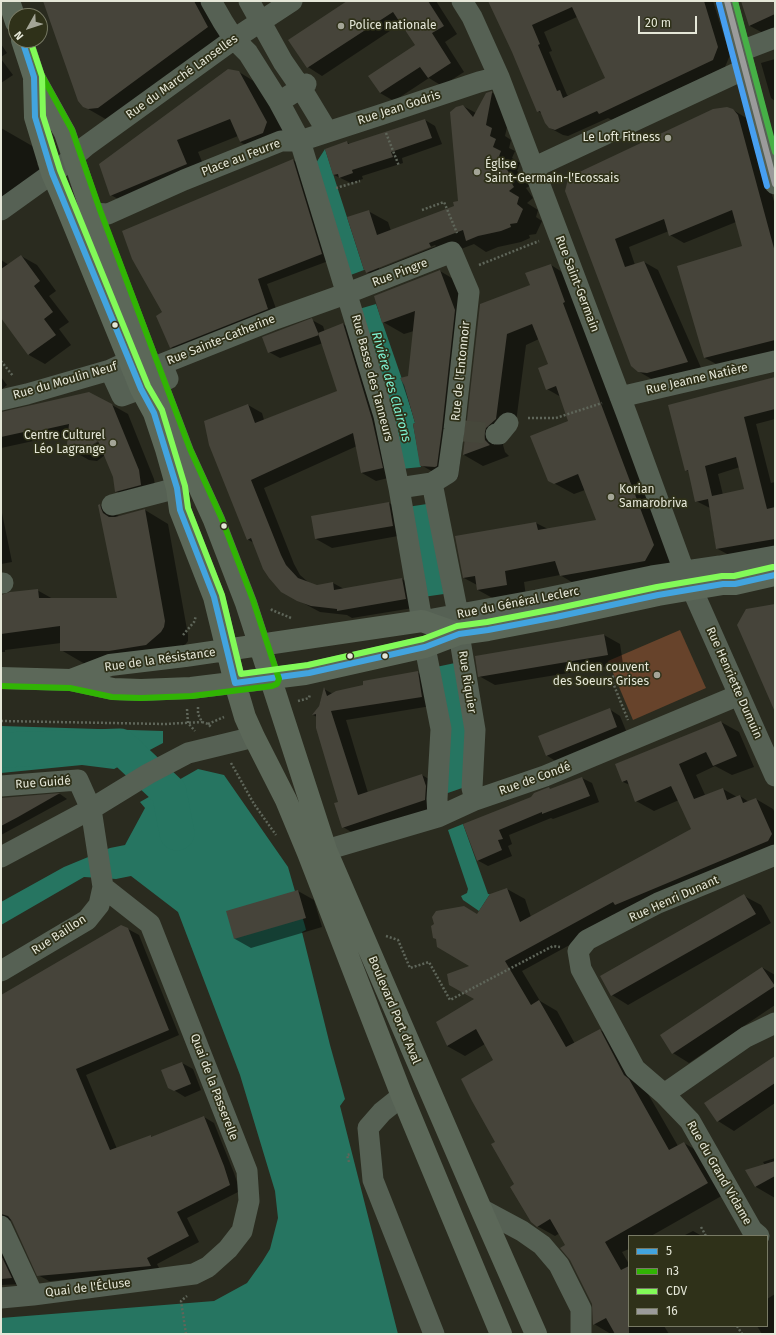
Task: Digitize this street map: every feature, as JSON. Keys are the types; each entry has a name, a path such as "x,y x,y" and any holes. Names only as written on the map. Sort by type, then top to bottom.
{"main road":[{"path":"25,48 34,77 66,133 149,386"},
{"path":"34,77 35,117 52,173 62,196 120,366 149,386"},
{"name":"Boulevard Port d'Aval","path":"149,386 154,413 177,488 180,510 214,597 245,717 286,800 306,846 402,1096 501,1334"},
{"name":"Boulevard Port d'Aval","path":"149,386 183,452 214,520 246,603 261,645 326,850 536,1334"},
{"name":"Rue du Général Leclerc","path":"271,678 309,673 425,647 459,624 488,630 658,595 688,580 735,584 775,575"},
{"path":"422,621 425,647"},
{"path":"261,645 422,621 459,624"},
{"name":"Rue de la Résistance","path":"71,680 110,665 261,645"},
{"name":"Rue de la Résistance","path":"1,678 71,680 113,689 141,690 191,688 271,678"},
{"path":"254,737 287,728"}],"street":[{"name":"Place au Feurre","path":"92,213 108,214 184,180 281,141 300,141 279,102 248,53 234,39 211,1"},
{"path":"249,1 284,62 304,86 328,131"},
{"name":"Rue Saint-Germain","path":"462,1 472,17 499,77 688,580"},
{"path":"727,1 775,184"},
{"name":"Rue du Marché Lanselles","path":"1,210 86,146 234,39 261,22 282,4"},
{"path":"533,168 743,60 775,38"},
{"name":"Rue Jean Godris","path":"300,141 479,82 499,77"},
{"path":"279,102 304,86"},
{"name":"Rue Basse des Tanneurs","path":"300,141 348,293 384,416 399,488 422,621"},
{"name":"Rue Pingre","path":"348,293 455,243"},
{"name":"Rue de l'Entonnoir","path":"432,483 448,473 459,431 469,292 461,272 455,243"},
{"name":"Rue Sainte-Catherine","path":"149,386 168,379 162,364 275,319 348,293"},
{"name":"Rue Jeanne Natière","path":"620,397 775,361"},
{"name":"Rue du Moulin Neuf","path":"1,400 27,394 120,366"},
{"path":"399,488 432,483 459,624"},
{"path":"112,505 177,488"},
{"name":"Rue du Général Leclerc","path":"688,580 720,566 775,556"},
{"name":"Rue Henriette Dumuin","path":"688,580 775,776"},
{"name":"Rue Riquier","path":"459,624 475,730 472,788 475,800"},
{"path":"425,647 441,729 437,800 434,819"},
{"name":"Rue de Condé","path":"326,850 434,819 475,800 545,776 739,695"},
{"path":"1,857 91,809 148,774 188,753 254,737"},
{"name":"Rue Guidé","path":"1,786 78,780 91,809"},
{"path":"91,809 103,887"},
{"name":"Rue Henri Dunant","path":"578,951 587,940 658,903 775,855"},
{"name":"Rue Baillon","path":"1,971 87,920 99,904 103,887"},
{"name":"Quai de la Passerelle","path":"103,887 150,924 247,1171 249,1201 242,1231 228,1248 208,1267 194,1274 175,1277"},
{"name":"Rue du Grand Vidame","path":"578,951 581,969 635,1069 664,1094 690,1121 752,1230 758,1235"},
{"path":"664,1094 746,1037 775,1023"},
{"path":"402,1096 382,1112 368,1128 373,1180 434,1334"},
{"path":"481,1209 522,1231 542,1246 559,1265 581,1309 581,1334"},
{"path":"1,1226 34,1295"},
{"name":"Quai de l'Écluse","path":"1,1298 175,1277"}],"path":[{"path":"380,115 399,166"},
{"path":"317,194 360,181"},
{"path":"422,210 444,202 455,243"},
{"path":"461,272 558,234"},
{"path":"509,425 556,418 620,397"},
{"path":"269,606 272,610 292,619"},
{"path":"180,639 194,622 197,615"},
{"path":"614,676 611,678 619,701"},
{"path":"1,721 166,724 202,722"},
{"path":"208,724 213,730 254,804 277,836"},
{"path":"398,940 410,968 429,962 450,1000 553,946 578,951"},
{"path":"347,1154 349,1159"},
{"path":"701,1228 705,1235"},
{"path":"186,1334 181,1302 186,1296 193,1295"}],"shaded area":[{"path":"680,630 706,688 633,720 608,661"}],"water":[{"path":"325,149 364,270 348,276 314,166"},
{"name":"Rivière des Clairons","path":"376,304 404,385 415,423 413,424 421,467 401,469 359,309"},
{"path":"427,504 444,594 423,597 407,507"},
{"path":"455,663 467,726 465,787 445,794 436,667"},
{"path":"1,726 163,731 163,743 114,769 82,765 1,773"},
{"path":"198,769 224,775 288,867 306,930 302,932 345,1099 340,1106 398,1334 1,1334 1,1318 214,1301 247,1283 270,1249 278,1218 275,1191 240,1075 178,912 131,876 116,879 84,877 1,925 1,902 64,867 110,848 125,845 145,808 140,802"},
{"path":"463,824 488,894 490,894 479,911 463,900 461,896 467,893 468,889 448,830"}],"building":[{"path":"43,1 194,1 208,27 98,108 88,109 83,107 78,101 48,15 48,8 45,8"},
{"path":"347,1 428,1 444,26 432,33 451,63 428,78 420,67 380,93 368,76 415,45 393,12 307,68 288,40"},
{"path":"488,1 704,1 718,47 713,60 599,114 597,111 555,130 549,128 545,123 540,111 537,112 512,52","holes":["572,7 605,78 563,98 560,90 557,91 538,45 540,44 532,25"]},
{"path":"741,1 775,1 775,14 749,26"},
{"path":"228,69 239,71 267,122 263,133 240,142 230,119 177,140 187,164 110,196 99,164"},
{"path":"492,91 486,125 492,128 490,136 496,139 493,147 501,151 498,159 505,163 504,166 511,175 508,177 514,187 509,191 519,197 517,204 523,209 517,223 510,224 511,227 501,231 478,236 466,241 463,230 429,243 431,247 366,273 347,217 369,210 377,235 454,206 453,202 458,201 450,112 456,107 463,105 473,117 486,93"},
{"path":"727,107 733,109 738,115 775,252 775,340 704,358 677,266 742,246 732,210 669,236 664,219 615,239 625,267 644,261 688,362 647,373 638,372 631,366 565,191 568,179 573,175 713,109"},
{"path":"425,119 432,138 391,152 393,157 352,170 353,173 339,178 338,174 333,175 325,149 347,141 348,144"},
{"path":"293,159 322,254 258,279 268,309 170,348 156,316 162,312 132,259 122,231"},
{"path":"21,255 40,281 34,286 53,312 44,319 56,335 28,355 1,318 1,269"},
{"path":"551,264 565,302 563,303 654,545 645,561 560,576 555,561 505,571 507,585 477,590 475,576 463,578 455,536 536,522 538,530 596,520 578,474 554,484 548,481 530,436 568,421 556,386 546,390 538,368 548,364 532,324 507,334 496,419 486,428 484,434 485,440 490,445 463,455 480,304 530,285 525,273"},
{"path":"440,270 455,310 442,429 437,466 435,467 420,466 413,424 415,423 404,385 400,378 408,376 415,311 382,323 374,296"},
{"path":"312,318 319,335 268,353 262,337"},
{"path":"343,323 372,419 383,468 361,473 353,433 251,480 281,555 286,565 298,578 317,585 333,582 334,590 402,578 406,599 337,611 337,609 311,606 297,601 281,592 269,578 263,569 251,538 247,540 209,445 204,421 248,404 255,423 337,391 318,333"},
{"path":"775,377 775,409 744,417 767,509 775,507 775,539 716,549 708,499 695,502 688,470 685,471 668,405","holes":["736,457 744,489 712,496 705,466"]},
{"name":"Centre Culturel Léo Lagrange","path":"89,392 112,404 139,470 141,485 115,492 113,477 98,441 81,452 72,452 68,448 67,444 69,424 1,437 1,412"},
{"path":"389,502 393,526 315,539 311,516"},
{"path":"100,504 103,513 109,517 115,517 145,509 165,621 161,632 146,645 109,651 60,651 60,626 1,634 1,595 10,592 38,589 39,598 117,598 98,505"},
{"path":"775,604 775,712 737,625 746,609"},
{"path":"604,634 608,655 478,677 475,656"},
{"path":"418,671 422,697 331,711 358,795 422,774 426,786 425,800 342,828 334,803 338,802 316,728 316,714 312,715 319,706 324,687 327,696 336,691 363,685 363,681"},
{"path":"610,708 617,727 546,756 538,736"},
{"path":"721,721 737,756 713,766 706,752 679,764 694,799 723,788 727,800 740,795 743,803 756,798 772,834 768,841 615,905 613,902 505,961 531,1005 539,1000 566,1047 600,1029 624,1075 629,1079 669,1150 684,1142 708,1183 605,1242 621,1270 628,1266 629,1334 615,1334 606,1318 593,1325 592,1304 570,1260 560,1248 565,1245 550,1219 537,1227 531,1222 510,1187 514,1184 491,1144 495,1142 461,1079 493,1060 476,1029 447,1046 436,1022 474,999 449,985 447,974 469,966 437,947 436,939 433,938 431,926 434,924 432,917 436,911 464,906 477,914 490,894 507,888 520,922 691,829 671,786 635,802 627,780 622,782 615,764"},
{"path":"582,777 590,796 542,814 542,812 499,830 503,839 498,840 502,850 477,861 463,824 531,797 534,793 549,787 550,789"},
{"path":"60,793 18,817 1,826 1,798"},
{"path":"298,890 306,918 234,939 226,911"},
{"path":"744,894 756,914 611,996 600,976"},
{"path":"121,925 128,928 169,1030 76,1069 110,1150 151,1135 151,1137 204,1116 230,1185 177,1212 189,1236 147,1258 151,1266 37,1276 12,1221 8,1216 1,1214 1,995"},
{"path":"762,967 775,986 672,1054 660,1035"},
{"path":"775,1056 775,1083 717,1122 704,1103"},
{"path":"182,1062 191,1084 174,1091 168,1088 161,1070"},
{"path":"775,1161 775,1176 755,1187 745,1170"},
{"path":"1,1255 12,1278 1,1279"}],"waterway":[{"path":"1,750 120,746 169,792 177,833"}],"tunnel":[{"path":"464,431 496,434"}],"transit line":[{"name":"16","path":"727,1 775,184"},
{"path":"735,1 775,152"},
{"path":"719,3 767,186"},
{"name":"5","path":"25,48 34,77 35,117 52,173 141,389 154,413 177,488 180,510 214,597 235,683 309,673 425,647 459,634 556,617 658,595 723,584 735,584 775,575"},
{"name":"n3","path":"1,686 70,688 112,697 141,698 192,696 272,686 277,684 279,679 253,600 221,517 190,449 100,210 72,130 41,74 33,48"},
{"name":"CDV","path":"33,48 42,76 43,116 60,170 148,386 162,410 185,486 188,508 222,595 241,674 308,665 423,639 457,626 487,622 554,609 657,587 722,576 734,576 773,567"}],"place":[{"name":"Police nationale","path":"341,26"},
{"name":"Le Loft Fitness","path":"668,138"},
{"name":"Église Saint-Germain-l'Ecossais","path":"477,172"},
{"name":"Centre Culturel Léo Lagrange","path":"113,443"},
{"name":"Korian Samarobriva","path":"611,497"},
{"name":"Ancien couvent des Soeurs Grises","path":"657,675"}]}
